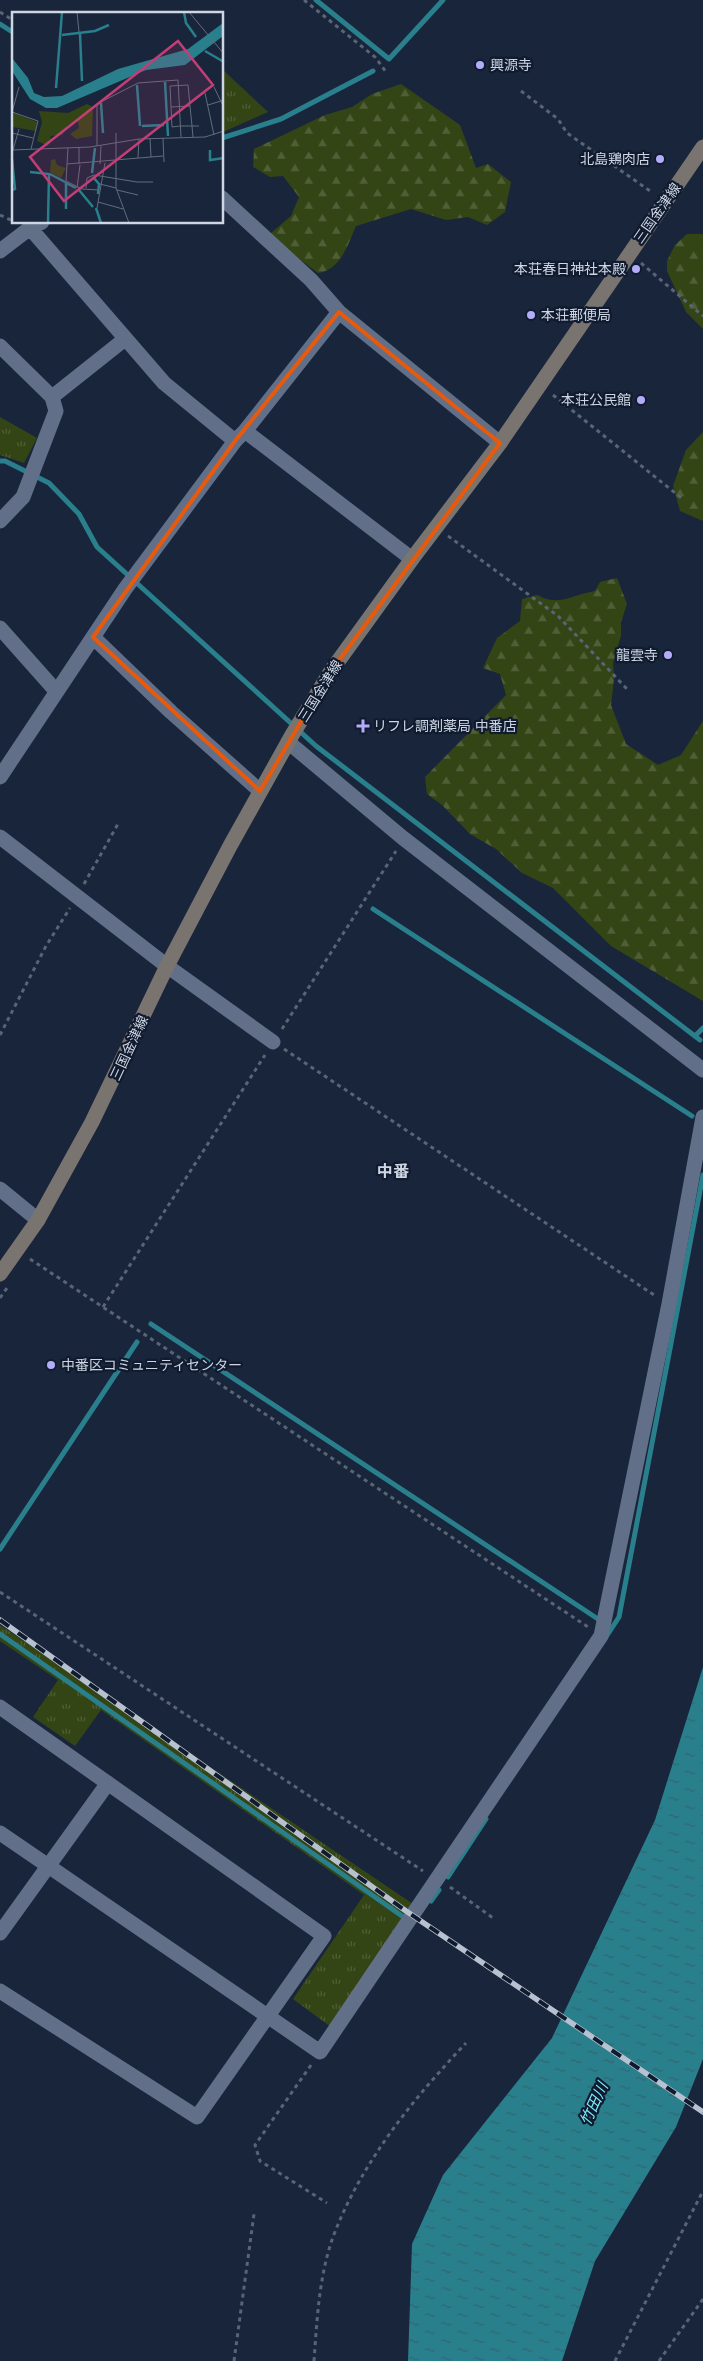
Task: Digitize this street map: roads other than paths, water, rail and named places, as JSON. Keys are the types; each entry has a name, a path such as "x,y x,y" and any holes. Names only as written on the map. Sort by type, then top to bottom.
{"main road":[{"name":"三国金津線","path":"0,1274 38,1220 115,1076 167,966 260,791 331,671 412,559 500,444 703,147"}],"street":[{"path":"224,200 312,280 339,312 500,444"},
{"path":"0,251 36,225 125,339 164,383 412,559"},
{"path":"0,777 121,595 240,436 339,312"},
{"path":"52,397 125,339"},
{"path":"0,346 52,397 56,411 23,497 0,522"},
{"path":"0,628 56,692"},
{"path":"93,637 171,712 260,791"},
{"path":"290,739 403,838 703,1070"},
{"path":"0,837 167,966 273,1042"},
{"path":"0,1833 320,2052 601,1636 669,1304 703,1117"},
{"path":"0,1189 38,1220"},
{"path":"0,1707 324,1936 197,2117 0,1991"},
{"path":"0,1933 108,1783"}],"water":[{"name":"竹田川","path":"703,1667 703,2059 676,2127 595,2261 562,2361 408,2361 412,2244 443,2175 552,2038 655,1820"}],"waterway":[{"path":"316,0 389,59 443,0"},
{"path":"0,24 12,32"},
{"path":"224,137 281,119 373,71"},
{"path":"0,461 5,461 49,483 79,514 97,547 316,746 700,1040"},
{"path":"373,909 692,1116"},
{"path":"695,1036 703,1028"},
{"path":"606,1637 619,1617 703,1175"},
{"path":"151,1324 598,1619"},
{"path":"0,1549 137,1342"},
{"path":"0,1634 402,1916"},
{"path":"448,1877 486,1819"},
{"path":"431,1901 439,1890"}],"railway":[{"path":"0,1620 406,1911 703,2112"}],"place":[{"name":"興源寺","path":"480,65"},
{"name":"北島鶏肉店","path":"660,159"},
{"name":"本荘春日神社本殿","path":"636,269"},
{"name":"本荘郵便局","path":"531,315"},
{"name":"本荘公民館","path":"641,400"},
{"name":"龍雲寺","path":"668,655"},
{"name":"リフレ調剤薬局 中番店","path":"363,726"},
{"name":"中番区コミュニティセンター","path":"51,1365"}],"district":[{"name":"中番","path":"393,1171"}]}
